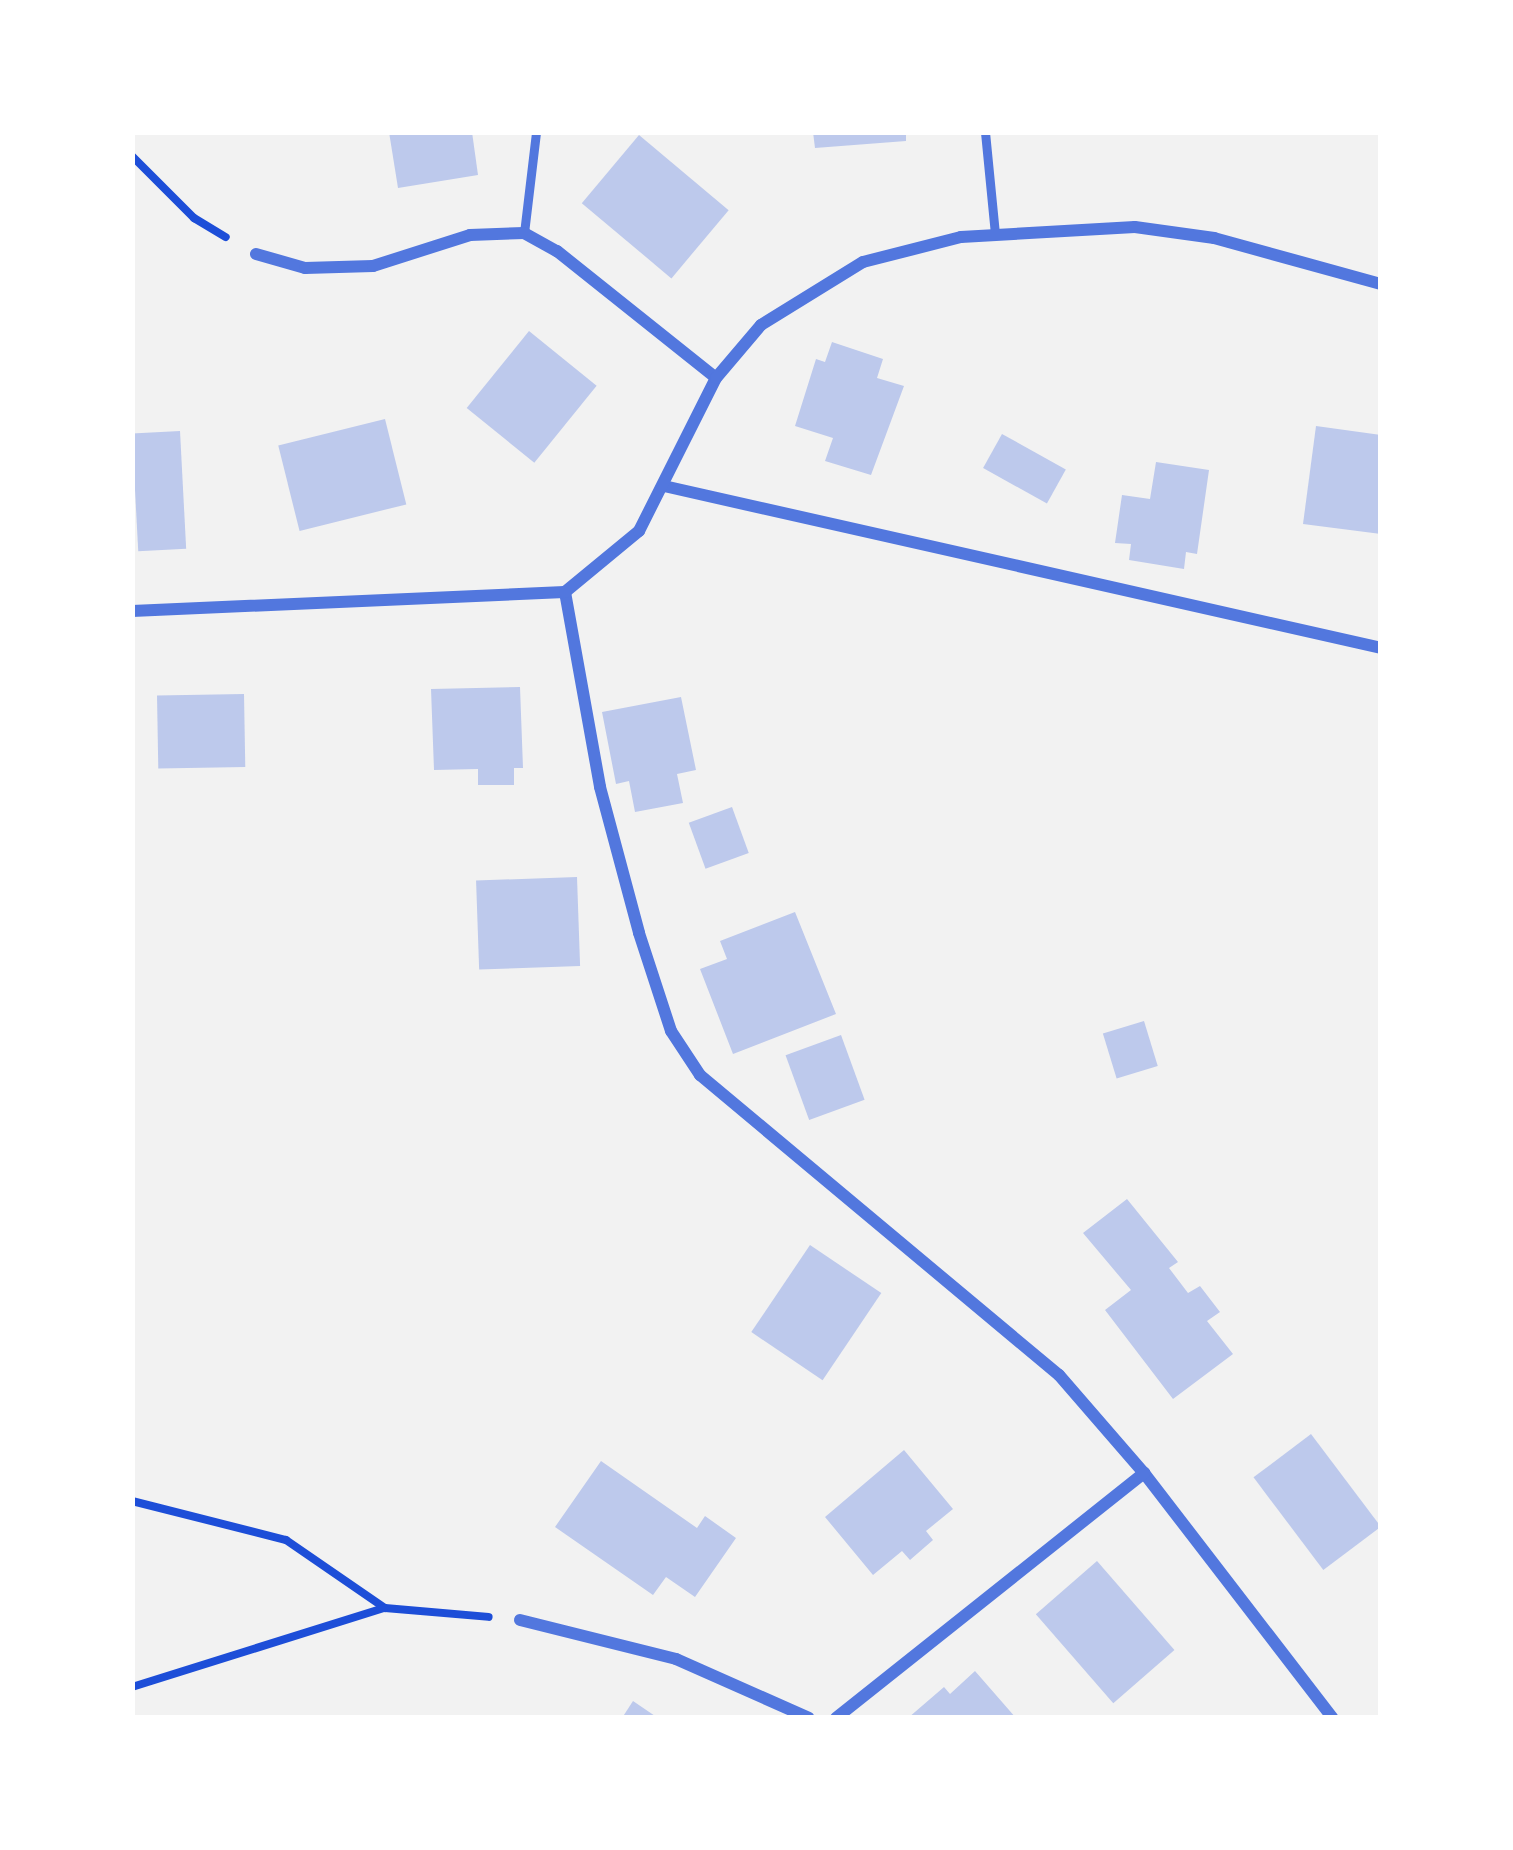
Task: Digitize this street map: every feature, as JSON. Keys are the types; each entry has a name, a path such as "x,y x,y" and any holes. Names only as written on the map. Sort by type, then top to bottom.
{"street":[{"path":"132,610 566,592 639,531 716,378 761,325 862,262 961,236 1136,226 1381,284"},
{"path":"256,254 305,268 373,266 470,235 524,232 557,251 716,378"},
{"path":"664,486 1381,648"},
{"path":"566,592 600,787 670,1031 700,1076 1059,1375 1144,1473 1333,1718"},
{"path":"836,1718 1144,1473"},
{"path":"520,1620 676,1659 809,1718"}],"lane":[{"path":"524,232 536,132"},
{"path":"985,132 995,234"}],"path":[{"path":"132,156 194,218 256,254"},
{"path":"132,1501 286,1540 386,1608"},
{"path":"132,1687 386,1608 520,1620"}],"building":[{"path":"389,132 472,132 478,175 398,188"},
{"path":"813,132 906,132 906,141 815,148"},
{"path":"639,135 729,210 671,278 582,203"},
{"path":"529,331 597,386 534,463 467,408"},
{"path":"832,342 883,359 877,378 904,386 871,475 825,461 833,438 795,426 816,359 825,362"},
{"path":"385,419 406,504 300,531 278,446"},
{"path":"1316,426 1381,435 1381,534 1303,524"},
{"path":"180,431 186,549 138,551 132,434"},
{"path":"1002,434 1066,469 1047,504 983,468"},
{"path":"1156,462 1209,470 1197,554 1186,552 1184,569 1129,560 1131,544 1115,543 1122,495 1150,499"},
{"path":"520,687 523,768 514,768 514,785 478,785 478,769 434,770 431,689"},
{"path":"244,694 245,767 158,769 157,696"},
{"path":"681,697 696,770 677,774 683,803 635,812 629,781 616,784 602,712"},
{"path":"732,807 749,853 706,869 689,823"},
{"path":"577,877 580,966 479,969 476,881"},
{"path":"795,912 836,1014 733,1054 700,969 727,959 720,941"},
{"path":"1144,1021 1158,1066 1117,1079 1103,1034"},
{"path":"841,1035 865,1100 809,1120 786,1055"},
{"path":"1127,1199 1178,1262 1169,1268 1188,1293 1200,1286 1220,1312 1207,1321 1233,1354 1173,1399 1105,1310 1131,1290 1083,1233"},
{"path":"810,1245 881,1293 823,1380 751,1332"},
{"path":"1311,1434 1381,1527 1323,1570 1253,1477"},
{"path":"904,1450 953,1509 926,1531 933,1540 910,1560 902,1551 873,1575 825,1517"},
{"path":"601,1461 697,1528 705,1516 736,1538 695,1597 666,1577 653,1595 555,1527"},
{"path":"1097,1561 1174,1650 1113,1703 1036,1614"},
{"path":"975,1671 1016,1718 908,1718 944,1687 950,1694"},
{"path":"633,1701 658,1718 622,1718"}]}
